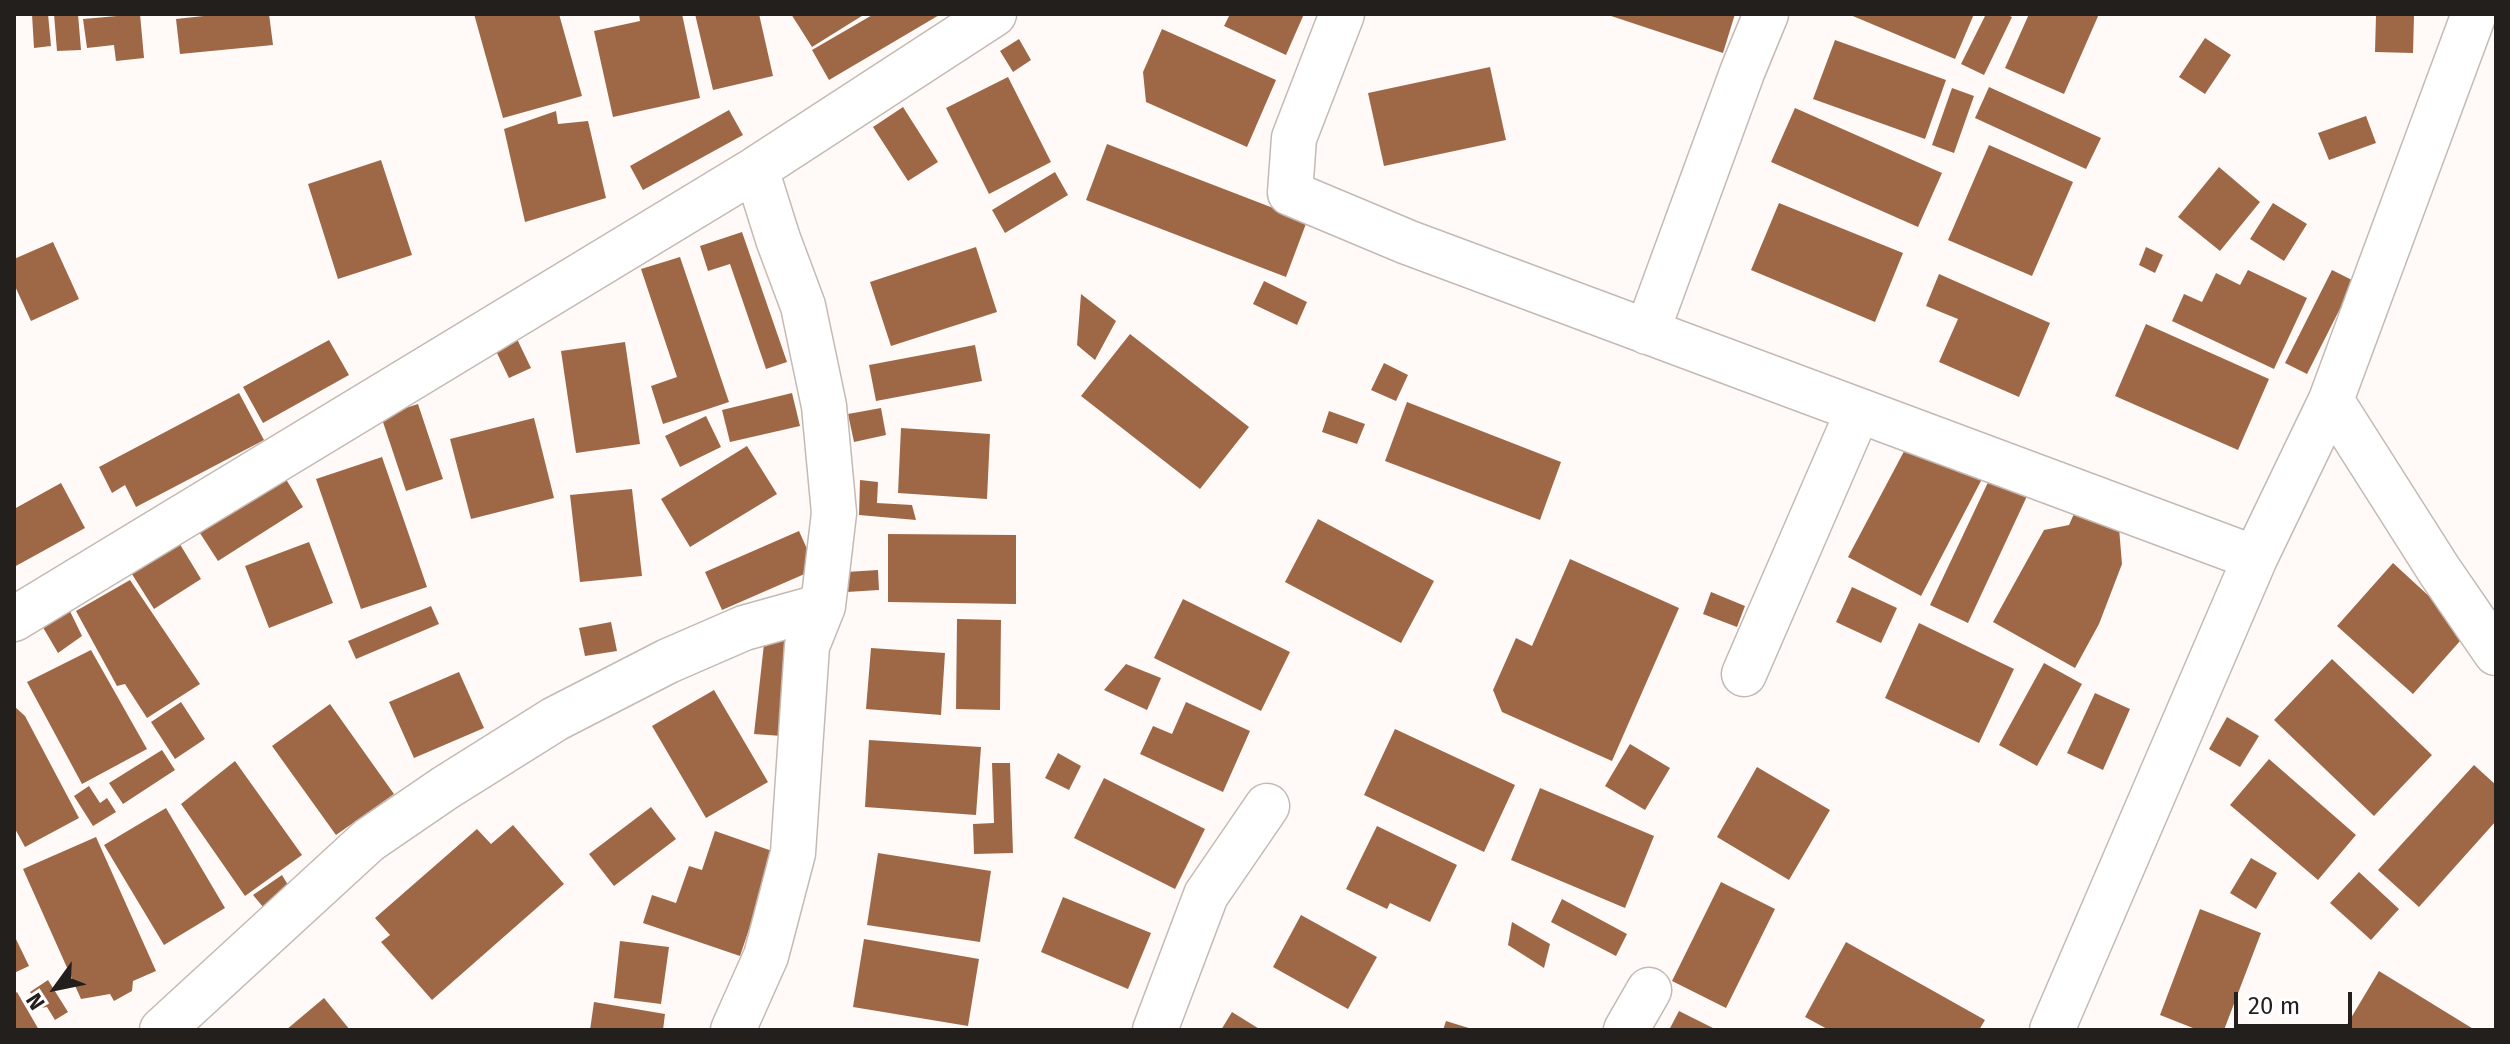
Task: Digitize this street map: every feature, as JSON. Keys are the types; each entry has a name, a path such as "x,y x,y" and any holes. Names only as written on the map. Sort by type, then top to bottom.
{"street":[{"path":"14,619 756,169 994,14"},
{"path":"1342,14 1294,138 1290,193 1407,242 2255,558"},
{"path":"1647,332 1766,14"},
{"path":"2052,1030 2255,558 2331,400 2474,14"},
{"path":"736,1029 766,956 793,853 807,646 823,606 834,513 824,406 803,306 756,169"},
{"path":"2331,400 2439,570 2496,653"},
{"path":"1744,674 1858,411"},
{"path":"162,1030 369,840 445,788 555,719 668,661 744,628 823,606"},
{"path":"1155,1030 1206,895 1267,806"},
{"path":"1626,1030 1649,990"}],"building":[{"path":"32,14 48,14 51,46 34,48"},
{"path":"54,14 78,14 81,50 57,51"},
{"path":"140,14 144,58 116,61 114,45 87,48 83,19"},
{"path":"222,14 269,14 273,45 180,54 176,19"},
{"path":"474,14 559,14 582,96 503,118"},
{"path":"639,14 682,14 700,98 613,117 594,31 640,21"},
{"path":"695,14 759,14 773,76 713,90"},
{"path":"791,14 865,14 812,47"},
{"path":"874,14 941,14 829,80 812,50"},
{"path":"1230,14 1304,14 1286,55 1224,26"},
{"path":"1605,14 1735,14 1723,53"},
{"path":"1848,14 1974,14 1955,59"},
{"path":"1986,14 2012,17 1984,75 1961,64"},
{"path":"2029,14 2099,14 2064,94 2005,68"},
{"path":"2376,15 2414,16 2413,53 2375,52"},
{"path":"1162,29 1276,80 1247,147 1146,102 1143,72"},
{"path":"2205,38 2231,55 2205,94 2179,77"},
{"path":"1019,39 1031,60 1013,72 1000,51"},
{"path":"1835,40 1946,80 1925,139 1813,99"},
{"path":"1490,67 1506,140 1384,166 1368,93"},
{"path":"1008,77 1051,162 989,194 946,108"},
{"path":"1989,87 2101,138 2086,169 1975,118"},
{"path":"1952,88 1974,96 1954,153 1932,145"},
{"path":"903,107 938,162 908,181 873,127"},
{"path":"1795,108 1942,173 1918,227 1771,162"},
{"path":"729,110 743,135 643,190 630,166"},
{"path":"556,111 558,124 588,121 606,198 525,222 504,129"},
{"path":"2366,116 2376,143 2329,160 2318,133"},
{"path":"1107,144 1307,221 1286,277 1086,200"},
{"path":"1989,145 2073,182 2032,276 1948,240"},
{"path":"381,160 412,255 338,279 308,184"},
{"path":"2219,167 2260,202 2220,251 2178,217"},
{"path":"1055,172 1068,195 1005,233 992,210"},
{"path":"1779,203 1903,253 1875,322 1751,270"},
{"path":"2273,203 2307,224 2284,261 2250,239"},
{"path":"742,232 787,362 766,369 730,264 708,271 700,246"},
{"path":"53,242 79,299 31,321 14,284 14,259"},
{"path":"976,247 997,312 891,346 870,282"},
{"path":"2146,247 2163,255 2155,273 2139,265"},
{"path":"680,257 729,402 663,424 651,386 677,377 641,269"},
{"path":"2248,270 2307,298 2274,369 2172,321 2184,294 2202,302 2216,273 2240,285"},
{"path":"2332,270 2354,281 2307,374 2285,363"},
{"path":"1939,274 2050,323 2019,397 1939,362 1958,319 1926,306"},
{"path":"1264,281 1307,302 1297,325 1253,304"},
{"path":"1081,294 1116,321 1095,360 1077,345"},
{"path":"2146,324 2269,379 2238,450 2115,396"},
{"path":"1130,334 1249,427 1200,489 1081,396"},
{"path":"517,339 531,368 509,378 495,349"},
{"path":"329,340 349,375 263,423 243,387"},
{"path":"625,342 640,444 576,453 561,351"},
{"path":"975,345 982,381 876,401 869,365"},
{"path":"1384,363 1408,375 1396,401 1371,390"},
{"path":"239,393 264,440 136,507 125,485 112,493 99,467"},
{"path":"792,393 800,426 730,442 722,410"},
{"path":"1407,402 1561,462 1540,520 1385,461"},
{"path":"418,404 443,479 406,491 381,416"},
{"path":"881,408 886,435 854,442 848,414"},
{"path":"1329,411 1365,424 1357,444 1322,432"},
{"path":"706,416 721,447 680,467 665,436"},
{"path":"534,418 554,498 471,519 450,439"},
{"path":"901,428 990,434 987,499 898,493"},
{"path":"1910,440 1982,479 1921,596 1848,557"},
{"path":"747,446 777,494 690,547 661,499"},
{"path":"382,457 427,587 361,609 316,479"},
{"path":"284,476 303,507 218,561 198,530"},
{"path":"1991,476 2028,494 1968,623 1930,605"},
{"path":"860,480 878,482 877,503 912,505 916,520 859,515"},
{"path":"61,483 85,528 14,567 14,509"},
{"path":"632,489 642,576 580,582 570,495"},
{"path":"2081,498 2118,516 2122,564 2099,624 2075,668 1993,622 2044,530 2069,525"},
{"path":"1318,519 1434,581 1401,643 1285,582"},
{"path":"799,531 816,569 722,610 705,572"},
{"path":"888,534 1016,535 1016,604 888,602"},
{"path":"178,541 201,579 154,609 130,571"},
{"path":"309,542 333,603 269,628 245,566"},
{"path":"1570,559 1679,608 1612,761 1502,712 1493,690 1516,638 1532,646"},
{"path":"2393,563 2468,632 2413,694 2337,626"},
{"path":"878,570 879,590 847,592 846,572"},
{"path":"130,580 200,684 147,718 125,684 117,686 76,611"},
{"path":"1852,587 1897,608 1881,643 1836,622"},
{"path":"1711,592 1745,606 1737,627 1703,614"},
{"path":"1183,599 1290,652 1261,711 1154,658"},
{"path":"67,605 82,636 58,653 41,624"},
{"path":"431,606 439,624 356,659 348,641"},
{"path":"957,619 1001,620 1000,710 956,709"},
{"path":"611,622 617,651 585,656 579,628"},
{"path":"1919,623 2014,669 1979,743 1885,698"},
{"path":"765,635 791,638 782,736 754,734"},
{"path":"871,648 945,653 941,715 866,709"},
{"path":"91,650 147,749 82,784 27,682"},
{"path":"2332,659 2432,755 2374,816 2274,720"},
{"path":"2044,663 2082,684 2037,766 1999,745"},
{"path":"1126,664 1161,678 1147,710 1104,690"},
{"path":"459,672 484,728 414,758 389,702"},
{"path":"714,690 768,782 706,818 652,726"},
{"path":"2095,693 2130,709 2103,770 2067,753"},
{"path":"181,702 205,739 175,759 151,722"},
{"path":"1186,702 1250,731 1223,792 1140,754 1153,726 1172,734"},
{"path":"330,704 394,794 336,835 272,746"},
{"path":"14,706 25,716 79,818 25,847 14,827"},
{"path":"2227,717 2259,736 2240,767 2209,749"},
{"path":"1395,729 1515,785 1484,852 1364,795"},
{"path":"869,740 981,747 976,815 865,807"},
{"path":"1630,744 1670,768 1645,810 1605,786"},
{"path":"162,750 175,770 123,804 109,783"},
{"path":"1058,753 1081,766 1069,790 1045,778"},
{"path":"2269,759 2356,835 2318,880 2230,805"},
{"path":"235,761 302,855 245,896 181,804"},
{"path":"992,763 1010,763 1013,853 974,854 973,824 994,823"},
{"path":"2474,765 2496,785 2496,821 2419,907 2378,870"},
{"path":"1757,767 1830,810 1789,880 1717,837"},
{"path":"1104,778 1205,829 1175,889 1074,838"},
{"path":"89,786 100,803 107,798 116,812 93,826 74,796"},
{"path":"1540,788 1654,836 1625,908 1511,860"},
{"path":"651,807 676,839 614,886 589,854"},
{"path":"166,808 225,908 164,945 104,845"},
{"path":"513,825 564,884 432,1000 381,942 390,935 375,918 477,829 491,844"},
{"path":"1377,826 1457,865 1430,922 1390,903 1387,909 1346,889"},
{"path":"715,831 775,852 740,956 643,923 652,895 676,903 689,866 702,870"},
{"path":"96,837 156,971 133,981 132,991 114,1001 110,994 81,999 23,869"},
{"path":"878,853 991,871 980,942 867,925"},
{"path":"2251,858 2277,873 2256,909 2230,893"},
{"path":"2359,872 2399,909 2371,940 2330,903"},
{"path":"282,875 294,895 269,914 253,895"},
{"path":"1721,882 1775,909 1726,1008 1672,981"},
{"path":"1063,897 1151,933 1128,989 1041,952"},
{"path":"1562,899 1627,934 1616,956 1551,922"},
{"path":"2200,909 2261,933 2224,1030 2198,1030 2160,1015"},
{"path":"1301,915 1377,957 1348,1009 1273,967"},
{"path":"1512,922 1550,944 1544,968 1508,945"},
{"path":"14,935 29,966 14,973"},
{"path":"864,939 979,959 968,1026 853,1007"},
{"path":"620,941 669,947 661,1004 614,998"},
{"path":"1846,942 1985,1020 1979,1030 1829,1030 1805,1017"},
{"path":"2379,971 2475,1030 2345,1028"},
{"path":"48,980 68,1012 55,1020 47,1007 40,1008 30,992"},
{"path":"17,992 39,1030 14,1030 14,994"},
{"path":"324,998 350,1030 286,1030"},
{"path":"594,1002 665,1014 663,1030 590,1030"},
{"path":"1679,1011 1717,1030 1669,1030"},
{"path":"1232,1012 1261,1030 1221,1030"},
{"path":"1446,1021 1472,1029 1472,1030 1443,1030"}]}
